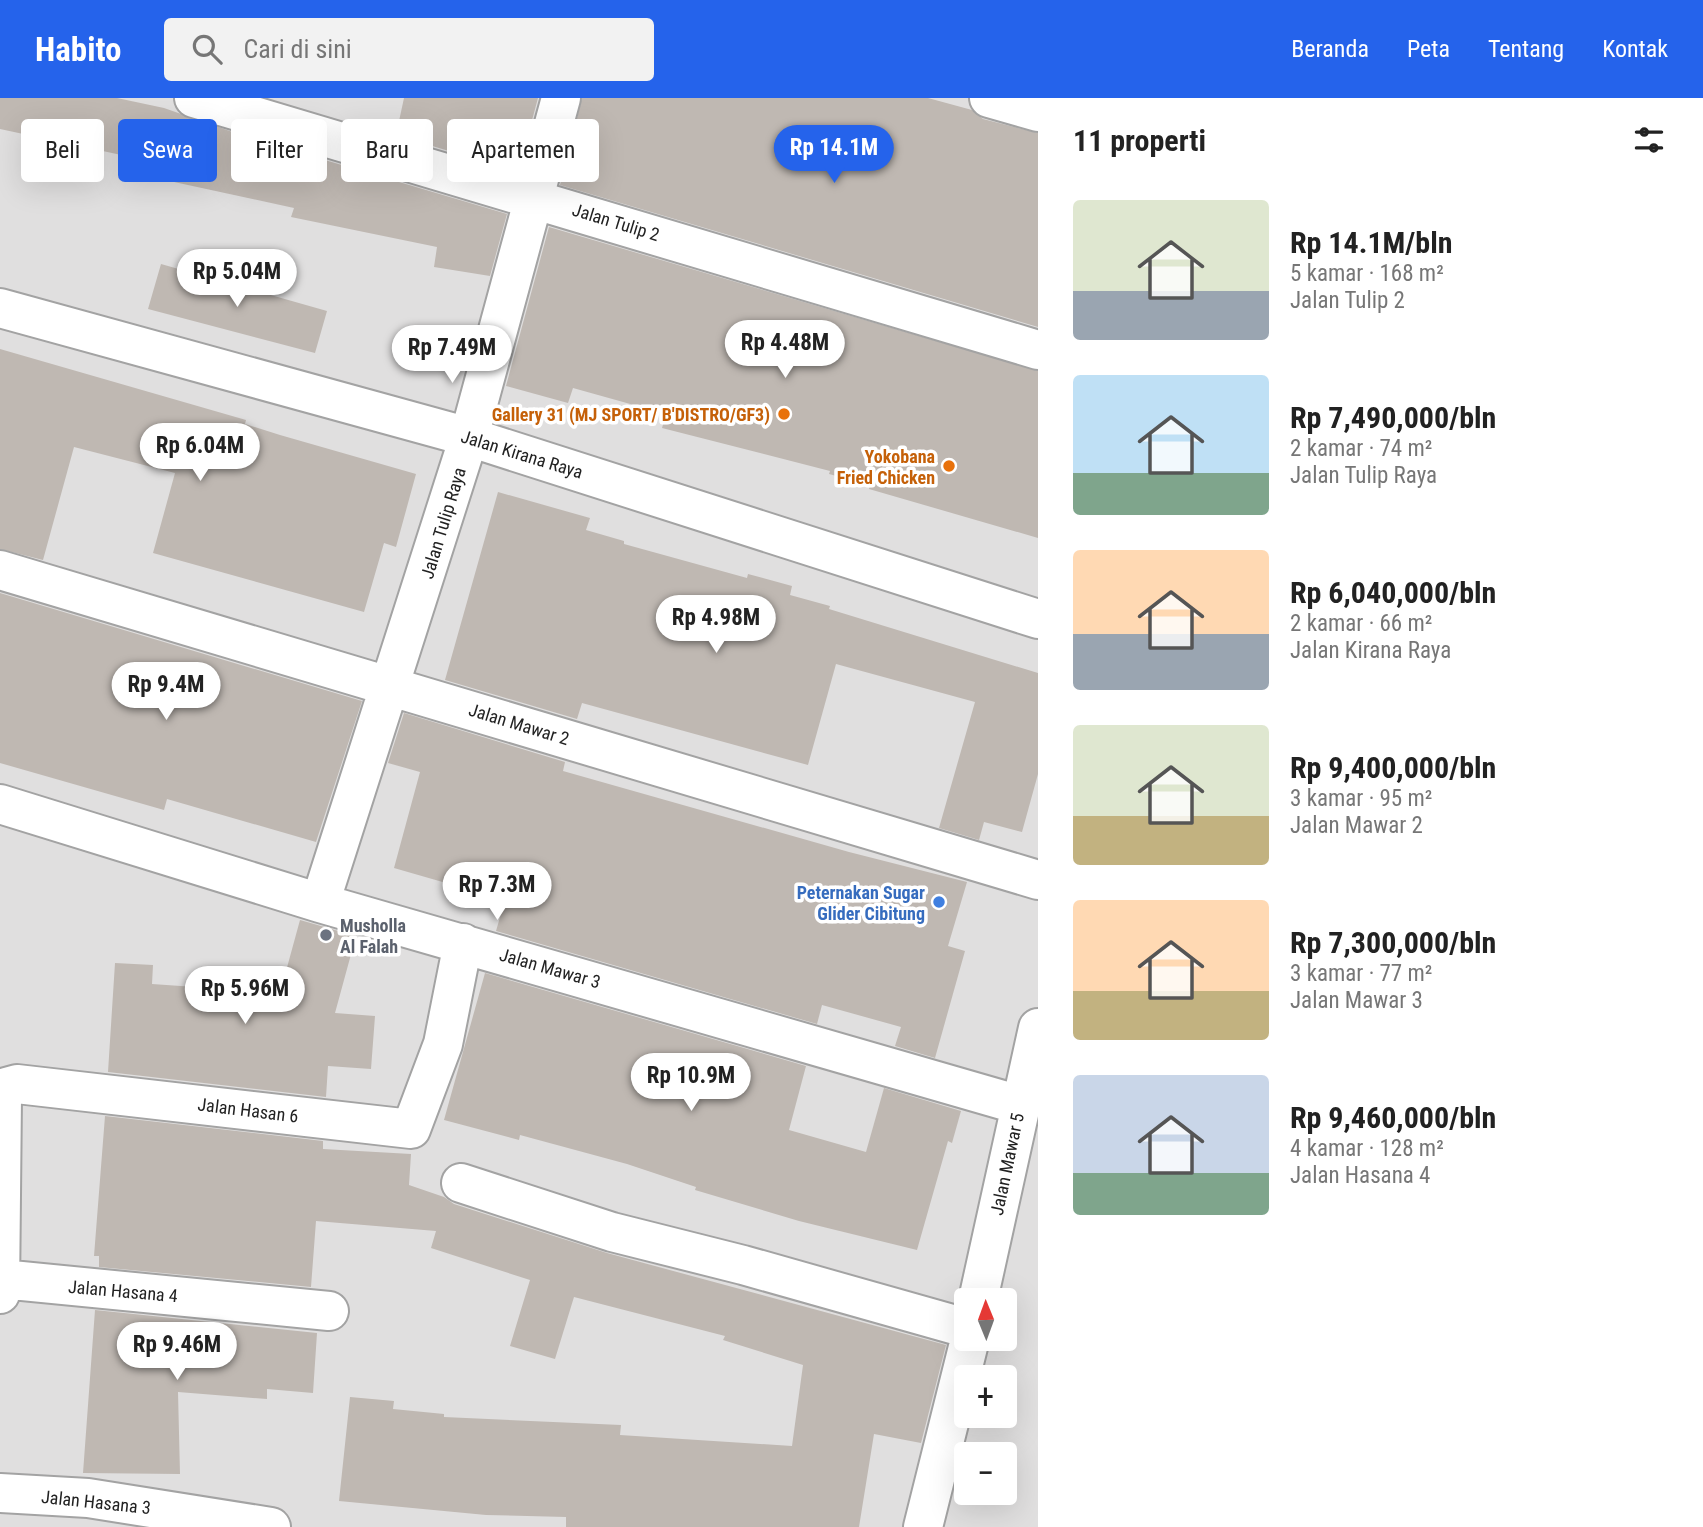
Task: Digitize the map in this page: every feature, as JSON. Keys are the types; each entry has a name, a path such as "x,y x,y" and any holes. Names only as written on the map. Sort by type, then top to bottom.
{"street":[{"name":"Jalan Tulip 2","path":"194,98 1038,350"},
{"name":"Jalan Tulip Raya","path":"320,903 470,437 532,197 561,98"},
{"path":"989,98 1038,112"},
{"name":"Jalan Kirana Raya","path":"0,308 470,437 1038,619"},
{"name":"Jalan Mawar 2","path":"0,570 1038,880"},
{"name":"Jalan Mawar 3","path":"0,804 320,903 1020,1105"},
{"name":"Jalan Hasan 6","path":"2,1097 6,1087 17,1084 411,1129 443,1044 463,943"},
{"name":"Jalan Mawar 5","path":"981,1288 1038,1028"},
{"path":"0,1294 2,1097"},
{"path":"461,1183 599,1228 954,1325"},
{"name":"Jalan Hasana 4","path":"1,1279 329,1311"},
{"path":"923,1527 967,1351"},
{"name":"Jalan Hasana 3","path":"0,1493 88,1498 192,1520 271,1527"}],"shaded area":[{"path":"0,98 1038,98 1038,1527 0,1527"}],"building":[{"path":"0,98 117,98 164,108 195,119 118,119 118,154 104,151 104,119 21,119 21,134 0,129"},
{"path":"404,98 538,98 532,119 447,119 447,150 433,146 433,119 399,119"},
{"path":"582,98 928,98 972,110 983,119 1038,133 1038,327 560,185 561,182 599,182 599,119 577,119"},
{"path":"217,127 231,131 231,182 327,182 327,161 341,165 341,182 399,182 507,214 490,276 434,267 437,247 291,217 294,208 174,182 217,182"},
{"path":"549,227 1038,371 1038,538 869,489 870,485 829,474 830,471 662,428 666,414 573,388 568,403 506,386"},
{"path":"161,264 327,311 315,353 148,309"},
{"path":"0,349 246,420 245,424 416,474 396,547 384,543 364,612 153,553 175,473 74,447 43,560 0,549"},
{"path":"498,492 590,518 586,530 624,541 624,544 747,578 748,574 792,586 790,595 830,606 829,609 1038,673 1038,774 1022,832 984,822 979,840 939,828 975,702 836,664 808,765 582,703 577,719 445,680"},
{"path":"0,593 362,701 316,842 167,799 164,810 0,763"},
{"path":"404,713 565,762 563,771 849,852 967,882 948,946 965,951 935,1058 895,1046 901,1027 822,1005 817,1024 496,931 505,900 394,868 420,772 388,763"},
{"path":"300,920 356,936 335,1013 375,1016 371,1069 328,1066 326,1097 108,1072 115,963 153,965 152,984 195,987 194,999 277,1004"},
{"path":"485,973 806,1066 789,1130 866,1152 884,1088 961,1111 952,1143 948,1141 917,1250 799,1221 695,1190 696,1187 627,1164 520,1135 519,1140 444,1120"},
{"path":"105,1116 323,1141 323,1149 411,1154 409,1185 444,1197 454,1204 607,1253 946,1345 921,1443 874,1434 859,1527 566,1527 566,1517 486,1515 339,1501 350,1397 394,1401 393,1409 444,1414 444,1417 621,1425 620,1435 792,1446 803,1365 723,1340 725,1336 574,1297 555,1359 510,1346 530,1280 431,1248 436,1231 316,1221 311,1287 99,1267 99,1256 94,1256"},
{"path":"95,1310 317,1333 313,1393 267,1389 267,1399 178,1392 180,1474 83,1473"}],"place":[{"name":"Gallery 31 (MJ SPORT/ B'DISTRO/GF3)","path":"784,414"},
{"name":"Yokobana Fried Chicken","path":"949,466"},
{"name":"Peternakan Sugar Glider Cibitung","path":"939,902"},
{"name":"Musholla Al Falah","path":"326,935"}]}
